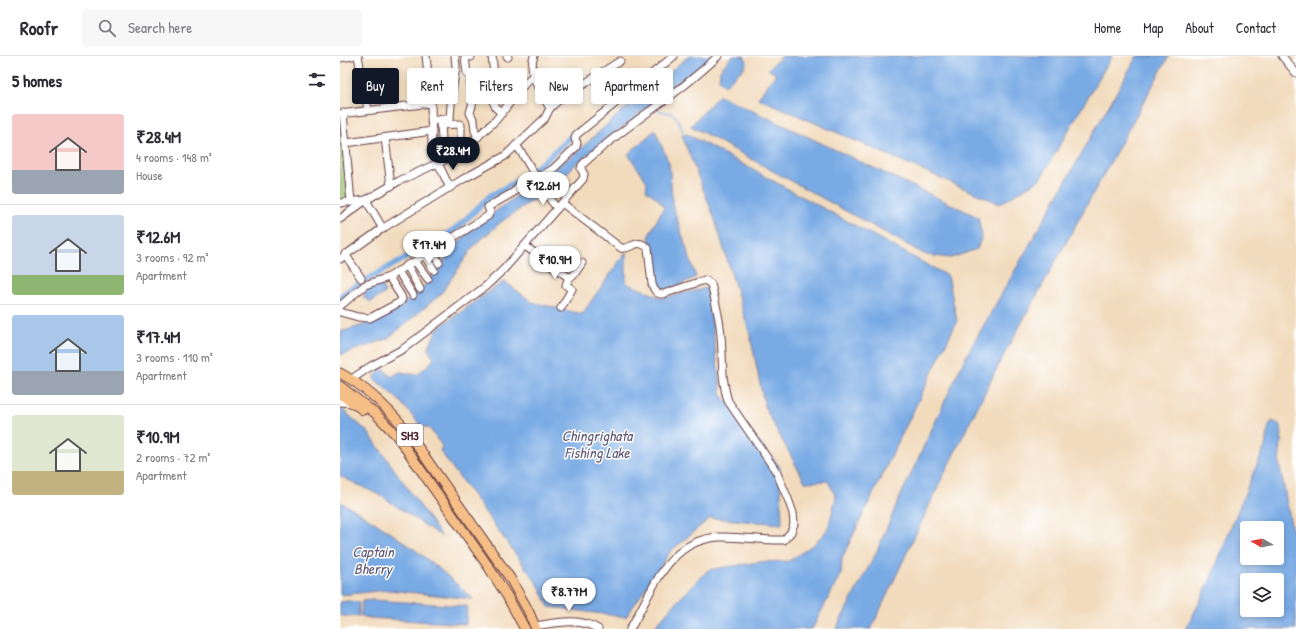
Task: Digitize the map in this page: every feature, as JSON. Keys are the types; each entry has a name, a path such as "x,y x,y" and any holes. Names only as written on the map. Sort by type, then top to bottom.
{"main road":[{"name":"SH3","path":"346,377 382,403 406,430 510,578 528,610 536,628"},
{"name":"SH3","path":"341,394 376,414 397,436 488,566 525,629"},
{"path":"341,394 384,428 397,436"}],"street":[{"path":"340,58 352,56"},
{"path":"358,56 368,110"},
{"path":"426,56 427,68"},
{"path":"432,126 450,118 456,67 455,56"},
{"path":"468,68 469,56"},
{"path":"492,56 493,68"},
{"path":"534,56 531,65 533,76 550,108"},
{"path":"340,306 365,284 389,277 488,216 490,212 488,208 490,206 514,192 527,178 534,175 548,173 553,170 576,147 576,135 674,56"},
{"path":"346,377 403,349 475,295 504,269 583,179 584,174 580,167 596,151 637,119 689,82 718,56"},
{"path":"1282,56 1296,73"},
{"path":"361,278 343,257 382,229 505,156 545,118 550,108 559,100 620,61"},
{"path":"527,83 533,76"},
{"path":"351,202 342,113 422,104"},
{"path":"431,104 432,146 450,188"},
{"path":"472,104 470,113 474,121 475,131 478,137"},
{"path":"494,104 496,108 502,113"},
{"path":"340,219 366,200 391,186 451,157 478,137 496,120 509,104"},
{"path":"441,125 442,139"},
{"path":"346,144 385,138 441,125 461,125 462,136"},
{"path":"385,138 391,186"},
{"path":"516,145 544,192 560,206 618,246 625,249 638,244 648,248 652,284 656,292 663,294 705,280 711,284 720,323 725,393 728,401 776,471 794,513 794,524 791,532 784,540 718,537 706,539 687,547 676,555 661,574 650,591 630,629"},
{"path":"340,204 366,200"},
{"path":"366,200 382,229"},
{"path":"525,246 569,277"},
{"path":"432,250 440,263"},
{"path":"424,255 434,270"},
{"path":"415,261 428,279"},
{"path":"562,308 572,288 566,285 569,277 573,276 582,263"},
{"path":"408,265 420,289"},
{"path":"398,271 413,295"},
{"path":"340,312 358,317 370,318 400,302 402,299 401,296 389,277"},
{"path":"536,628 569,621 587,624 598,629"}],"green space":[{"path":"340,115 348,200 340,200"}],"water":[{"path":"689,56 713,56 673,87 673,69"},
{"path":"732,56 744,56 747,61 744,68 725,85 719,80 720,70"},
{"path":"782,56 1112,56 1040,179 1000,204 758,98 776,74 768,69"},
{"path":"1137,56 1169,56 1000,362 944,474 871,629 836,629 876,553 896,506 964,360"},
{"path":"719,95 978,217 982,236 977,249 951,258 926,255 691,126"},
{"path":"631,104 652,104 577,163 556,184 501,222 474,246 440,295 387,339 340,355 340,332 364,325 394,311 421,290 457,244 477,225 577,152"},
{"path":"655,130 669,163 673,207 696,277 667,291 656,287 649,235 664,207 658,199 646,190 647,182 628,154"},
{"path":"687,134 948,276 957,321 842,558 841,574 812,629 653,629 667,612 708,570 759,562 789,561 814,544 828,529 836,497 828,481 805,482 765,408 750,335 714,217 682,136"},
{"name":"Chingrighata Fishing Lake","path":"626,252 626,283 662,298 707,288 722,396 780,467 782,524 710,518 671,551 626,617 549,607 539,586 440,451 442,446 430,429 420,425 399,400 373,378 383,368 391,377 400,372 417,375 434,359 428,349 437,329 504,281 532,302 582,314"},
{"path":"381,283 385,293 371,302 363,297 366,292 364,287"},
{"name":"Captain Bherry","path":"342,409 368,432 442,537 383,497 340,476 340,411"},
{"path":"1272,421 1279,424 1282,432 1279,462 1292,529 1296,537 1296,629 1186,629 1208,585 1265,447 1269,425"},
{"name":"Captain Bherry","path":"340,502 363,515 415,550 473,599 388,590 340,595"},
{"path":"373,600 467,606 466,624 370,618 361,616 362,601"},
{"path":"340,602 359,602 359,616 340,616"}],"waterway":[{"path":"657,109 673,114 679,122 684,135"},
{"path":"340,297 350,289 443,237 459,226 490,196 521,179 541,164 578,130"}]}
